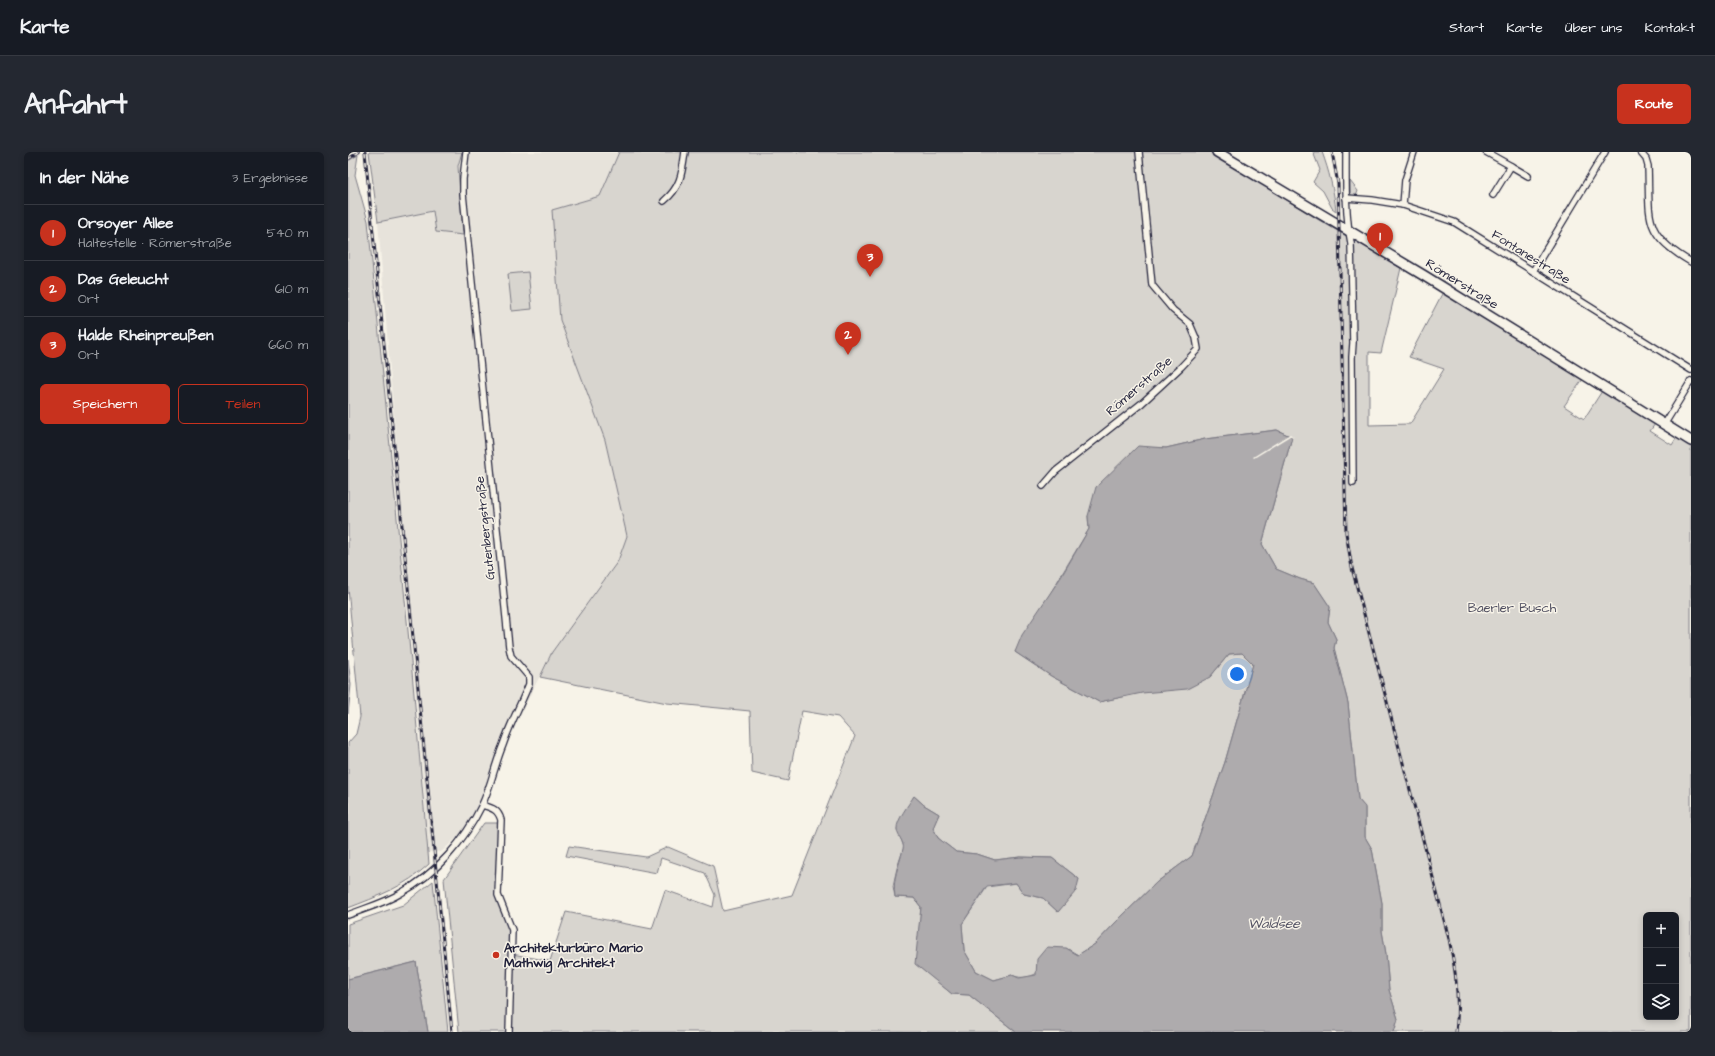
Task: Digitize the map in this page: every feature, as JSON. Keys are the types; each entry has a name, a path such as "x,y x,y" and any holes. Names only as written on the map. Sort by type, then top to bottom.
{"main road":[{"name":"Römerstraße","path":"1217,152 1443,287 1691,441"}],"street":[{"name":"Gutenbergstraße","path":"348,915 383,903 420,882 458,843 482,805 503,745 530,684 529,677 514,660 508,647 463,194 466,152"},
{"path":"664,201 676,189 680,181 685,152"},
{"name":"Römerstraße","path":"1043,486 1056,471 1162,386 1198,349 1196,338 1190,324 1173,310 1152,285 1139,152"},
{"path":"1346,152 1346,198 1348,230 1351,242 1353,336 1353,483"},
{"path":"1403,205 1405,180 1414,152"},
{"path":"1486,152 1528,176"},
{"path":"1533,271 1605,152"},
{"path":"1640,152 1646,159 1648,166 1650,220 1654,230 1665,245 1691,262"},
{"path":"1493,195 1511,166"},
{"name":"Fontanestraße","path":"1346,198 1403,205 1454,222 1691,370"},
{"path":"1664,425 1690,384"},
{"path":"482,805 496,810 501,820 498,894 512,930 509,1032"}],"shaded area":[{"path":"463,152 619,152 600,196 552,210 627,536 618,561 552,652 491,772 482,797 462,833 441,852 429,852 378,222 434,211 463,235 459,168"}],"green space":[{"path":"369,152 462,152 458,166 463,235 436,232 433,211 378,222"},
{"name":"Baerler Busch","path":"619,152 1210,152 1319,220 1401,268 1381,353 1369,352 1369,425 1410,424 1444,369 1409,357 1443,292 1583,379 1564,406 1584,419 1602,391 1655,424 1650,431 1672,445 1677,437 1691,445 1691,1032 1394,1032 1398,1019 1389,990 1386,954 1382,931 1382,903 1372,849 1365,837 1365,808 1358,799 1348,703 1334,648 1336,639 1328,622 1330,607 1314,583 1276,569 1262,544 1292,437 1277,430 1205,439 1166,448 1138,447 1088,516 1089,529 1015,652 1051,676 1099,702 1210,677 1229,654 1242,653 1253,664 1225,762 1192,856 1157,882 1095,944 1078,955 1066,948 1048,965 1034,975 1020,977 1012,975 994,980 976,971 964,950 962,924 987,887 1016,883 1024,894 1043,898 1058,912 1079,879 1052,858 1020,857 995,860 977,854 956,852 938,838 933,827 939,814 924,805 914,796 897,829 904,847 893,886 895,897 914,898 921,907 916,964 952,994 969,995 1016,1032 459,1032 444,879 484,823 499,823 497,895 511,931 512,954 550,961 566,912 652,929 665,890 713,907 715,895 705,873 661,858 657,873 566,856 569,846 646,857 668,847 713,866 723,911 792,895 855,736 838,717 802,711 788,781 752,773 750,711 667,703 540,677 552,652 618,561 627,536 605,440 560,320 552,210 600,196"},
{"path":"1313,152 1322,152 1331,181 1336,211 1332,208 1323,191 1313,182 1320,170"},
{"path":"358,155 355,175 368,221 412,672 429,864 401,885 348,908 348,743 356,734 360,717 348,588 348,161"},
{"path":"1350,181 1358,191 1356,196 1350,195"},
{"path":"528,272 532,309 512,311 508,274"},
{"path":"348,659 351,685 348,714"},
{"path":"433,881 448,1032 428,1032 416,962 348,979 348,924 403,905"}],"water":[{"name":"Waldsee","path":"1277,430 1292,437 1262,544 1276,569 1314,583 1330,607 1328,622 1336,639 1334,648 1348,703 1358,799 1365,807 1365,837 1372,849 1382,903 1382,931 1386,954 1389,990 1398,1019 1394,1032 1016,1032 969,995 952,994 915,964 921,907 914,898 895,897 894,890 895,878 903,846 897,832 897,826 903,812 914,796 924,805 939,814 933,828 938,838 956,852 977,854 995,860 1020,857 1052,858 1079,879 1076,891 1058,912 1043,898 1024,894 1016,883 987,886 962,924 964,950 976,971 994,980 1012,975 1019,978 1036,975 1037,959 1047,947 1066,948 1078,955 1095,944 1157,882 1192,856 1225,762 1253,664 1242,653 1229,654 1210,677 1187,689 1142,693 1099,702 1051,676 1015,652 1022,635 1061,577 1089,529 1088,516 1096,487 1138,446 1166,448 1205,439"},
{"path":"416,962 428,1032 348,1032 348,979"}],"pier":[{"path":"1290,434 1294,437 1290,436 1254,458 1253,457"}],"railway":[{"path":"348,159 359,152"},
{"path":"365,152 452,1032"},
{"path":"1332,152 1338,184 1346,533 1352,568 1449,939 1457,985 1458,1008 1456,1032"}],"place":[{"name":"Orsoyer Allee","path":"1380,256"},
{"name":"Halde Rheinpreußen","path":"870,277"},
{"name":"Das Geleucht","path":"848,355"},
{"name":"Architekturbüro Mario Mathwig Architekt","path":"496,955"}]}
